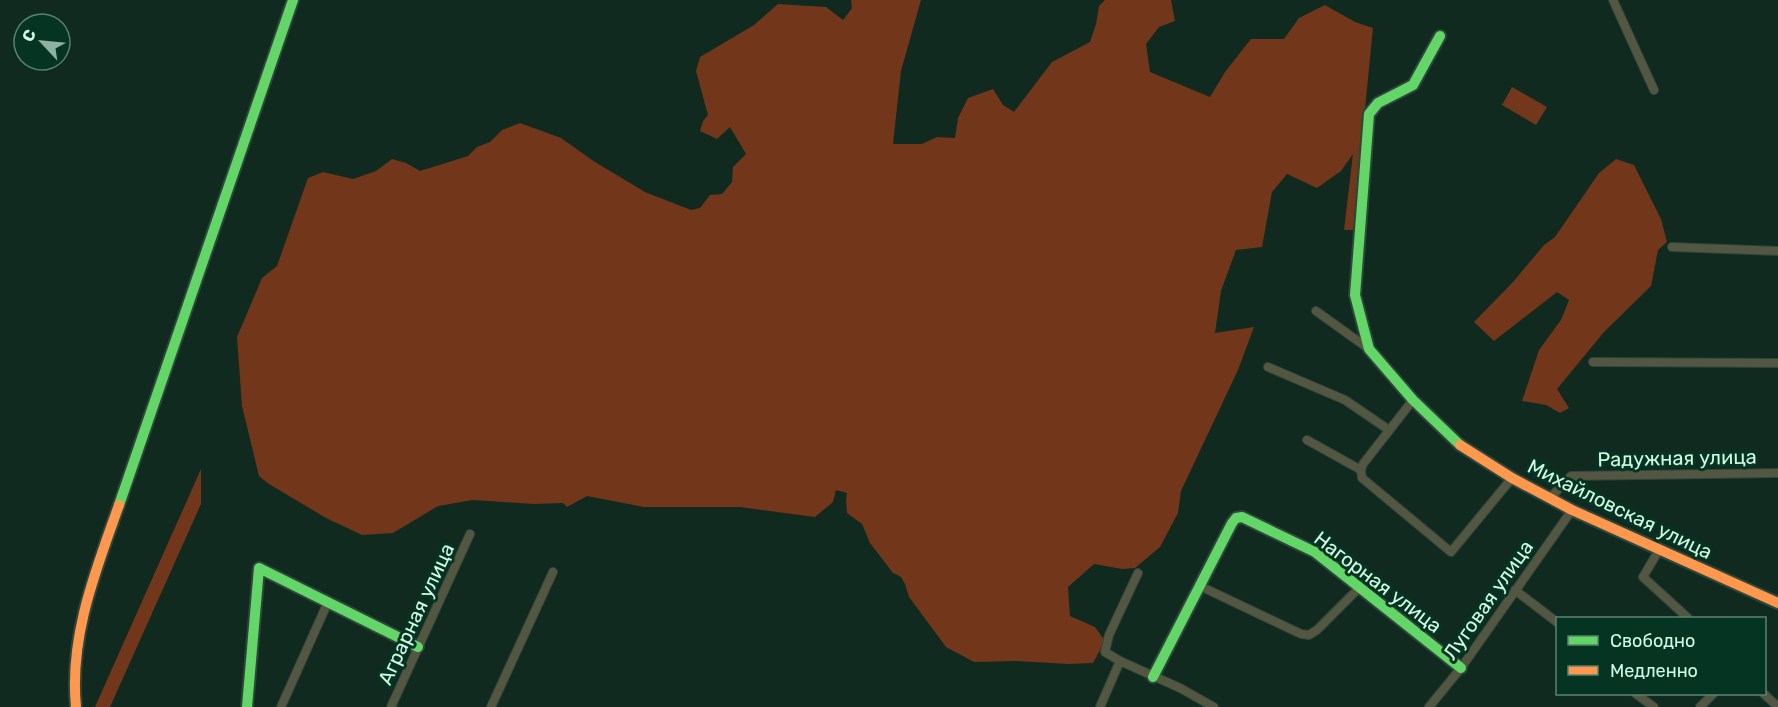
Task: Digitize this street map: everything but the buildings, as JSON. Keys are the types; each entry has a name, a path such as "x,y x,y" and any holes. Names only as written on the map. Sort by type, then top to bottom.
{"street":[{"path":"76,707 74,681 76,646 93,579 293,0"},
{"path":"1613,0 1654,90"},
{"name":"Михайловская улица","path":"1440,36 1413,85 1378,103 1369,114 1355,295 1369,349 1413,400 1461,447 1572,510 1776,601"},
{"path":"1672,247 1778,251"},
{"path":"1316,311 1369,349"},
{"path":"1593,362 1778,363"},
{"path":"1268,367 1346,400 1389,430"},
{"path":"1413,400 1363,464 1362,478 1451,552 1512,478"},
{"path":"1307,440 1361,470"},
{"name":"Радужная улица","path":"1550,498 1571,476 1778,473"},
{"name":"Луговая улица","path":"1429,707 1461,668 1572,510"},
{"name":"Нагорная улица","path":"1200,586 1232,523 1236,518 1242,517 1315,552 1461,668"},
{"name":"Аграрная улица","path":"391,707 470,534"},
{"path":"1659,550 1643,577 1687,617"},
{"path":"247,707 259,568 418,647"},
{"path":"491,707 553,572"},
{"path":"1138,573 1109,634 1105,652 1214,707"},
{"path":"1153,677 1200,586 1301,634 1309,635 1317,630 1359,588"},
{"path":"1515,590 1556,622"},
{"path":"281,707 328,602"},
{"path":"1100,707 1120,661"},
{"path":"1638,695 1653,707"},
{"path":"1700,707 1711,695"},
{"path":"1766,695 1778,707"}],"shaded area":[{"path":"851,0 921,0 901,71 893,144 922,144 937,137 955,138 958,118 968,98 993,89 1003,105 1014,112 1052,62 1090,42 1099,6 1105,0 1171,0 1175,21 1159,27 1146,44 1150,72 1210,97 1225,72 1251,39 1284,39 1299,18 1325,5 1355,22 1373,28 1353,230 1344,230 1353,154 1341,171 1317,188 1287,174 1272,192 1262,247 1236,250 1221,291 1215,333 1254,327 1238,370 1181,491 1178,513 1160,547 1135,568 1122,569 1094,564 1068,587 1070,616 1095,627 1105,641 1093,663 974,662 946,647 909,597 901,577 893,573 870,543 862,524 847,513 847,493 836,490 833,502 815,517 740,507 644,507 587,496 567,507 563,503 534,504 473,500 438,506 393,533 362,535 326,518 259,476 242,406 237,337 262,278 277,266 308,178 323,172 353,179 376,171 392,159 406,163 420,171 468,156 477,147 490,142 502,130 520,123 561,138 595,162 645,192 691,210 700,208 710,195 722,194 732,182 733,167 746,154 730,127 717,139 700,131 708,115 696,71 700,57 754,25 778,4 826,7 843,20 852,8"},
{"path":"1512,87 1547,107 1536,125 1502,105"},
{"path":"1616,159 1634,165 1661,219 1667,242 1658,250 1651,286 1604,332 1557,389 1569,408 1560,413 1546,405 1522,401 1539,350 1561,320 1569,300 1557,292 1494,341 1474,322 1513,282 1544,245 1555,237 1599,173"},
{"path":"201,469 201,504 110,707 95,707"}],"traffic: fast":[{"path":"119,505 293,0"},
{"path":"1440,36 1413,85 1378,103 1369,114 1355,295 1369,349 1413,400 1460,445"},
{"path":"1153,677 1232,523 1236,518 1242,517 1315,552 1461,668"},
{"path":"247,707 259,568 418,647"}],"traffic: slow":[{"path":"1460,445 1512,478 1572,510 1778,603"},
{"path":"76,707 75,681 80,629 93,579 119,505"}]}
